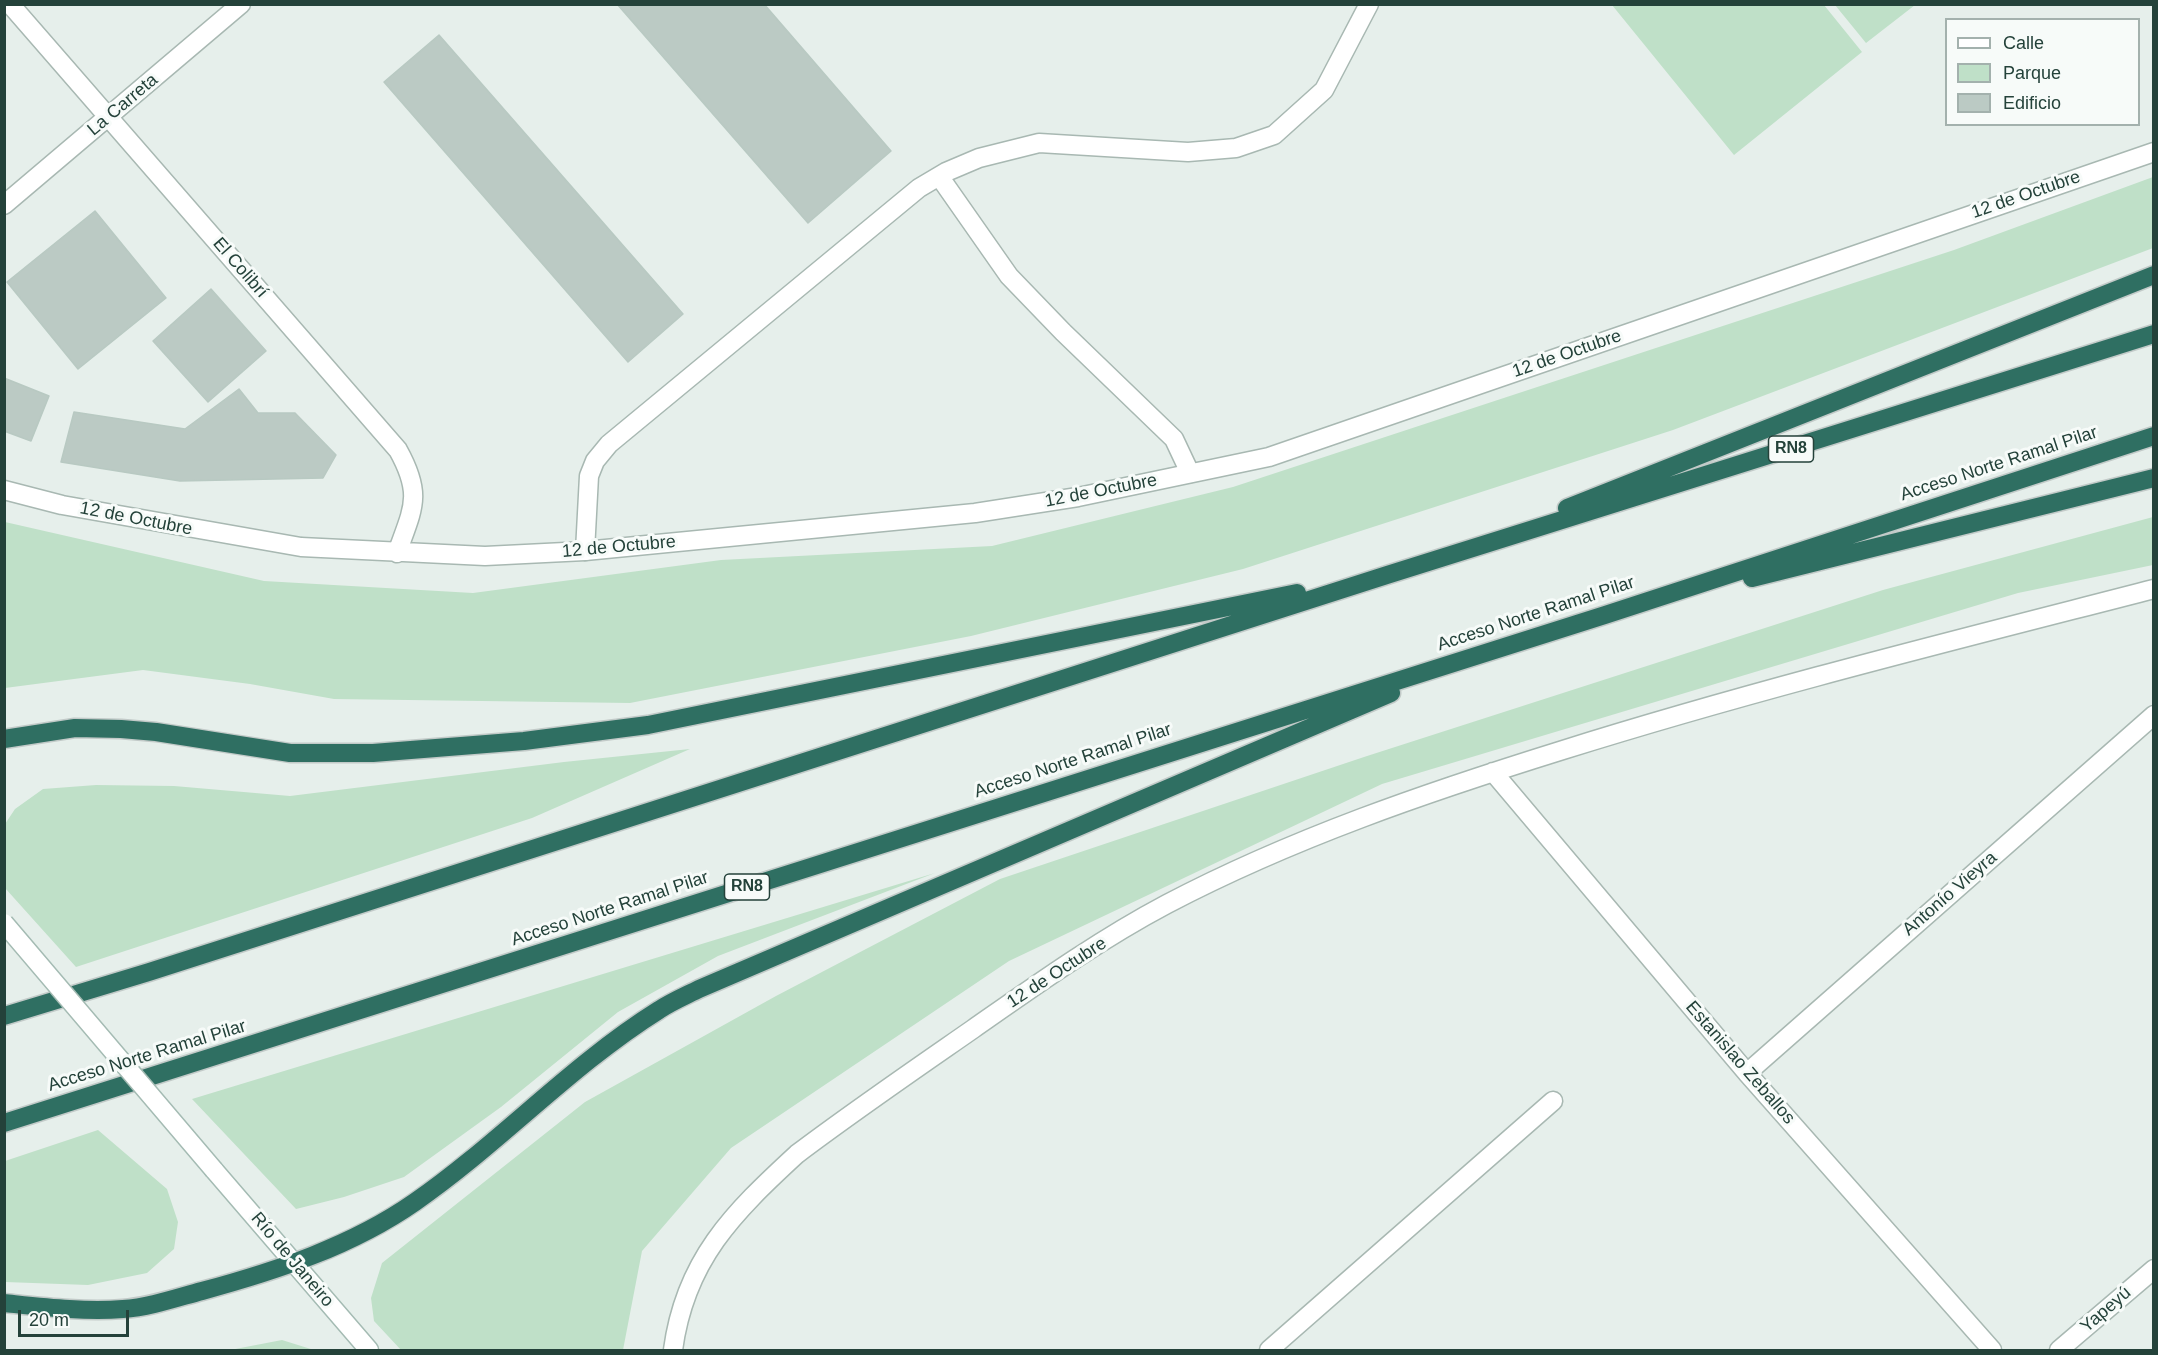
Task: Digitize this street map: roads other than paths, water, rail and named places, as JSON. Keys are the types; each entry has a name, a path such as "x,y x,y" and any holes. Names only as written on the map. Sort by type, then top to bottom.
{"highway":[{"path":"1428,564 2154,275"},
{"name":"RN8","path":"4,1017 1387,575 2154,334"},
{"name":"Acceso Norte Ramal Pilar","path":"4,1123 1605,615 2154,436"},
{"path":"1605,615 2154,478"},
{"path":"4,739 75,728 121,729 156,732 291,753 373,753 524,741 648,725 1387,575"},
{"path":"4,1303 122,1309 166,1301 294,1262 365,1232 416,1201 613,1042 659,1010 699,989 1489,651"}],"street":[{"name":"El Colibrí","path":"10,4 398,450 414,487 412,510 397,553"},
{"name":"La Carreta","path":"4,205 241,4"},
{"path":"585,551 589,476 595,461 609,444 919,188 939,176 980,158 1039,142 1188,152 1236,148 1274,135 1324,90 1369,4"},
{"name":"12 de Octubre","path":"4,490 62,505 301,548 485,556 585,551 975,513 1078,497 1269,457 2154,152"},
{"path":"939,176 1010,276 1063,332 1174,439 1190,473"},
{"name":"12 de Octubre","path":"673,1350 676,1328 687,1292 702,1258 727,1225 761,1187 796,1154 1057,970 1165,905 1258,860 1383,810 1492,772 1643,725 2154,589"},
{"name":"Antonío Vieyra","path":"1747,1073 2154,715"},
{"name":"Estanislao Zeballos","path":"1492,772 1747,1073 1992,1350"},
{"name":"Río de Janeiro","path":"4,923 369,1350"},
{"path":"1269,1350 1553,1101"},
{"name":"Yapeyú","path":"2060,1350 2154,1269"}]}
